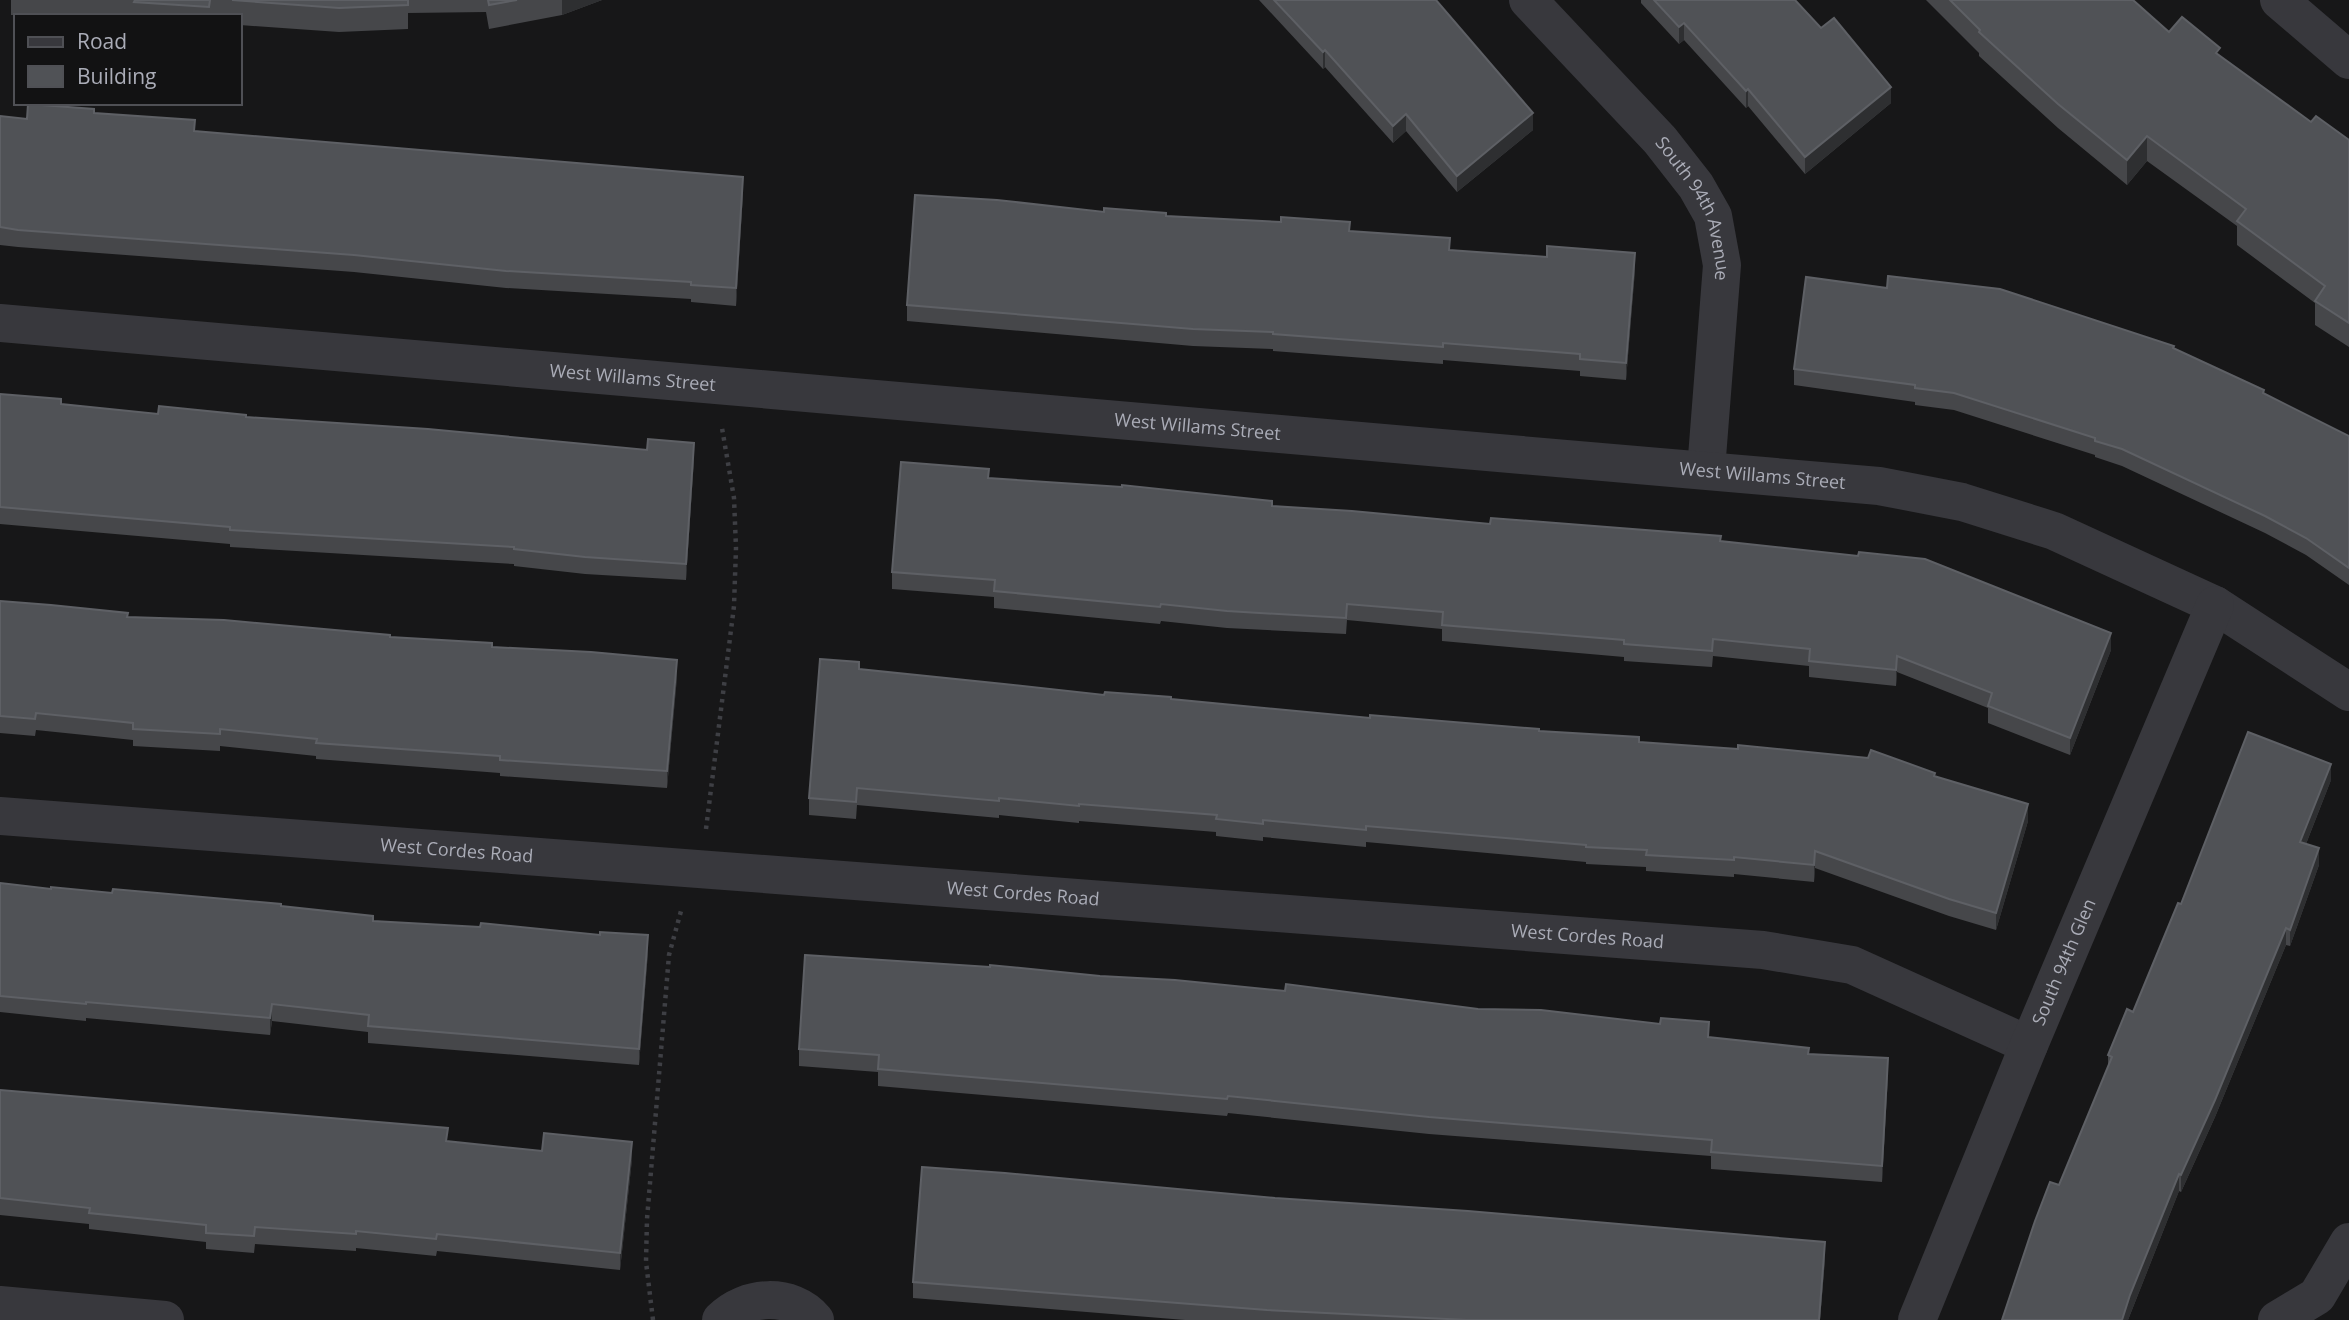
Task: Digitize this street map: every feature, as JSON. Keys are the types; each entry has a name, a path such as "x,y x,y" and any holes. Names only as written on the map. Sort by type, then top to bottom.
{"street":[{"name":"South 94th Avenue","path":"1528,0 1660,140 1696,186 1713,216 1722,265 1706,470"},
{"path":"2279,0 2349,60"},
{"name":"West Willams Street","path":"0,323 1879,486 1962,502 2054,531 2215,604 2349,692"},
{"name":"South 94th Glen","path":"1917,1320 2029,1045 2215,604"},
{"name":"West Cordes Road","path":"0,816 1763,950 1852,965 2029,1045"},
{"path":"2277,1320 2318,1308 2349,1241"},
{"path":"721,1320 729,1312 749,1303 771,1300 793,1304 816,1320"},
{"path":"0,1305 165,1320"}],"path":[{"path":"705,836 735,583 734,498 721,425 724,387"},
{"path":"653,1320 646,1262 647,1219 668,955 681,915 679,868"}],"building":[{"path":"210,0 209,7 134,2"},
{"path":"232,0 408,0 408,5 339,8"},
{"path":"488,0 517,0 489,5"},
{"path":"1274,0 1436,0 1533,113 1457,176 1406,114 1393,126 1325,50 1323,52"},
{"path":"1654,0 1795,0 1821,28 1834,18 1891,87 1805,157 1748,89 1746,91 1684,23 1679,27"},
{"path":"1950,0 2133,0 2169,32 2182,17 2220,48 2216,53 2311,122 2316,116 2349,140 2349,323 2315,301 2325,286 2237,221 2246,209 2147,136 2127,160 2058,104 1979,32"},
{"path":"28,105 94,109 94,113 195,120 194,131 743,177 736,288 691,285 691,282 506,271 354,255 0,227 0,116 27,119"},
{"path":"915,195 997,200 1104,212 1104,208 1166,213 1166,216 1281,222 1281,217 1350,222 1349,231 1450,238 1449,250 1547,257 1547,246 1635,253 1626,363 1580,359 1580,354 1443,343 1443,347 1273,332 1193,329 907,305"},
{"path":"1888,276 2000,289 2174,346 2173,348 2264,390 2263,393 2349,436 2349,568 2306,538 2265,516 2122,449 2095,441 2095,438 1954,393 1915,388 1915,385 1794,369 1806,277 1887,288"},
{"path":"0,394 61,399 61,404 158,414 159,406 246,417 428,429 647,450 648,439 694,443 686,564 585,557 514,547 230,530 230,527 0,507"},
{"path":"901,462 989,469 988,478 1122,485 1272,501 1272,506 1490,524 1491,518 1721,536 1720,541 1858,556 1859,552 1925,559 2111,633 2070,738 1988,706 1992,693 1897,656 1896,670 1809,661 1810,649 1713,639 1712,651 1624,644 1624,640 1442,625 1443,612 1347,604 1346,618 1161,604 1160,607 994,591 995,580 892,572"},
{"path":"0,601 128,613 127,617 224,620 390,637 492,643 492,647 677,660 667,771 500,760 500,756 316,743 317,739 220,729 220,734 133,729 133,723 36,713 35,719 0,716"},
{"path":"820,659 859,662 859,669 1104,695 1105,692 1171,697 1370,718 1370,715 1539,731 1639,737 1639,742 1738,749 1738,745 1868,758 1871,750 1935,773 1934,776 2028,804 1996,913 1815,851 1814,865 1734,857 1734,860 1646,855 1647,850 1586,847 1366,826 1366,830 1263,820 1263,824 1216,819 1217,815 999,798 999,801 857,788 856,802 809,798"},
{"path":"2248,732 2331,764 2300,842 2319,848 2290,930 2286,928 2215,1100 2181,1175 2179,1174 2122,1320 2002,1320 2050,1182 2059,1185 2112,1057 2108,1055 2127,1009 2133,1012 2178,903 2181,904"},
{"path":"0,883 112,893 113,889 281,904 373,916 373,921 480,927 481,923 600,935 600,932 648,935 639,1049 368,1026 369,1015 272,1004 270,1018 0,996"},
{"path":"805,955 990,965 1285,991 1286,984 1478,1009 1541,1010 1660,1024 1661,1018 1709,1022 1708,1037 1809,1048 1808,1054 1888,1058 1882,1166 1711,1152 1712,1140 1429,1117 1228,1096 1227,1099 878,1069 879,1055 799,1049"},
{"path":"0,1090 448,1128 446,1141 542,1151 544,1133 632,1142 620,1253 437,1234 436,1239 356,1231 356,1234 255,1227 254,1236 206,1233 206,1225 89,1213 90,1208 0,1198"},
{"path":"922,1167 1825,1242 1819,1320 1467,1320 1267,1310 913,1282"}]}
